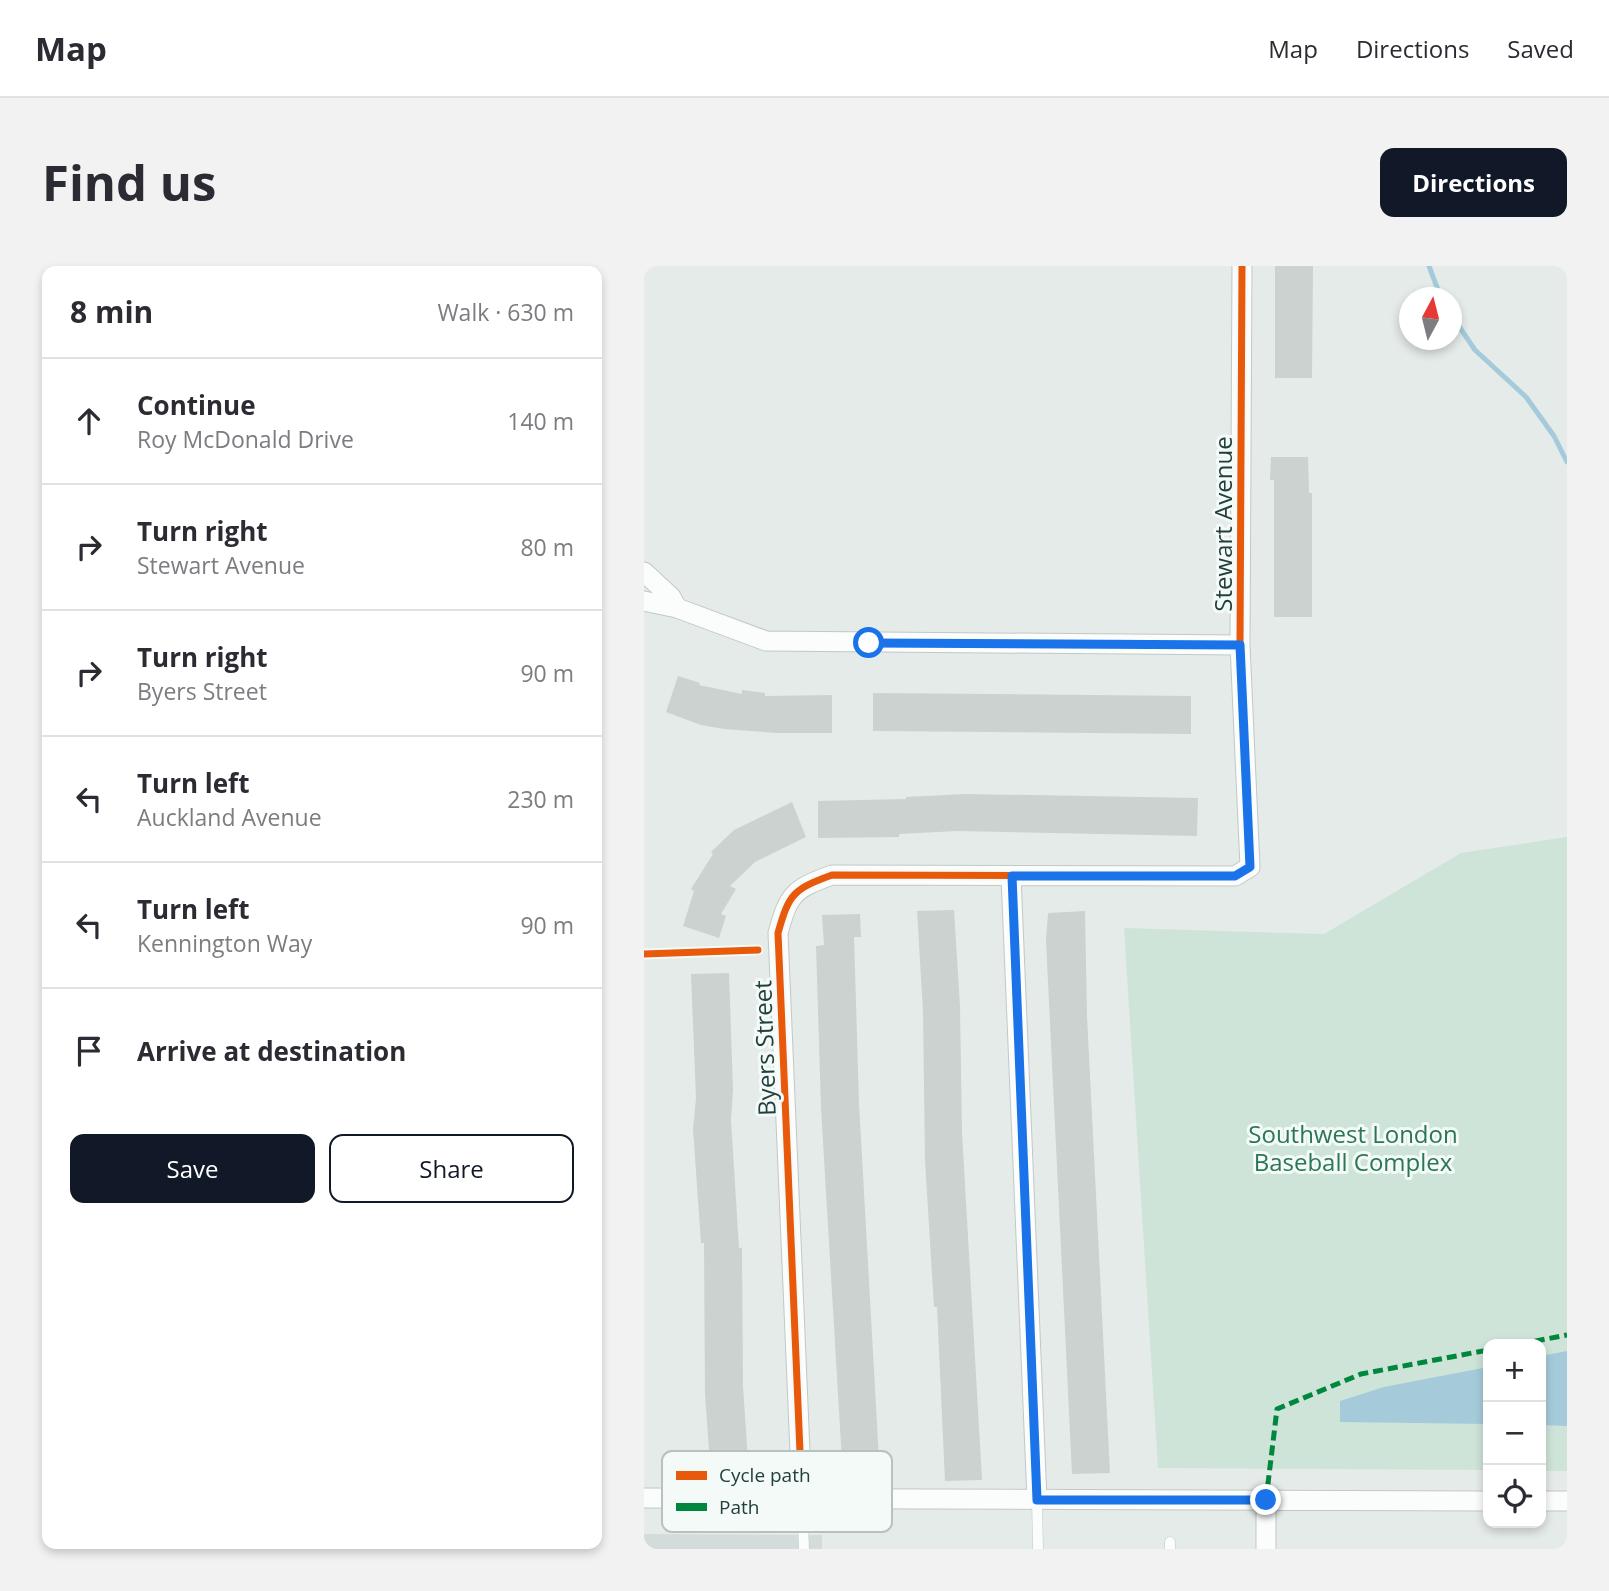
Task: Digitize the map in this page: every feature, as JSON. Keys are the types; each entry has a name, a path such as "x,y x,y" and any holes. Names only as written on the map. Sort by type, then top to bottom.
{"street":[{"name":"Stewart Avenue","path":"1242,266 1240,645 1250,867"},
{"path":"644,572 671,597 677,608"},
{"path":"644,601 677,608 766,640 1240,645"},
{"name":"Byers Street","path":"801,1451 778,933 787,901 802,886 832,876 1235,876 1250,867"},
{"path":"1012,876 1037,1500"},
{"path":"644,1499 662,1499"},
{"path":"892,1499 1483,1501"},
{"path":"1266,1500 1266,1549"},
{"path":"1546,1501 1567,1501"}],"lane":[{"path":"1037,1500 1038,1549"}],"shaded area":[{"path":"644,1534 822,1535 822,1549 644,1549"}],"green space":[{"name":"Southwest London Baseball Complex","path":"1567,837 1567,1471 1546,1471 1546,1339 1483,1339 1483,1470 1158,1468 1124,928 1324,934 1461,853"}],"water":[{"path":"1567,1351 1567,1426 1546,1425 1546,1355"},
{"path":"1483,1368 1483,1424 1340,1422 1340,1401 1384,1387"}],"building":[{"path":"1275,266 1313,266 1312,378 1275,378"},
{"path":"1271,457 1308,457 1309,493 1312,493 1312,617 1274,617 1274,480 1270,480"},
{"path":"678,676 700,683 699,685 742,694 742,690 765,693 765,696 832,695 832,733 776,733 701,725 666,712"},
{"path":"873,693 1191,696 1191,734 873,731"},
{"path":"966,794 1198,798 1197,836 957,831 899,834 899,837 818,838 818,801 906,799"},
{"path":"792,802 806,837 755,862 730,886 736,889 721,914 726,916 719,938 683,926 694,891 691,889 713,854 711,852 734,830"},
{"path":"954,910 960,1006 962,1132 982,1480 945,1481 937,1307 934,1307 925,1160 923,1011 917,911"},
{"path":"1085,911 1087,1016 1110,1473 1072,1474 1046,941 1048,913"},
{"path":"860,914 861,937 854,937 859,1103 879,1451 841,1451 821,1108 816,946 824,945 822,915"},
{"path":"729,973 733,1090 731,1120 739,1248 742,1248 743,1386 747,1451 709,1451 705,1394 704,1243 701,1243 693,1129 696,1098 691,974"}],"waterway":[{"path":"1429,266 1437,287"},
{"path":"1462,331 1475,350 1526,397 1554,436 1567,462"}],"marked path":[{"path":"1546,1339 1567,1335"},
{"path":"1266,1500 1277,1409 1361,1374 1483,1351"}],"cycle path":[{"path":"800,1451 778,933 786,909 795,894 809,884 832,875 1235,876 1250,867 1240,645 1242,266"},
{"path":"644,954 758,950"}],"route":[{"path":"869,643 1240,645 1250,867 1235,876 1012,876 1037,1500 1266,1500"}]}
